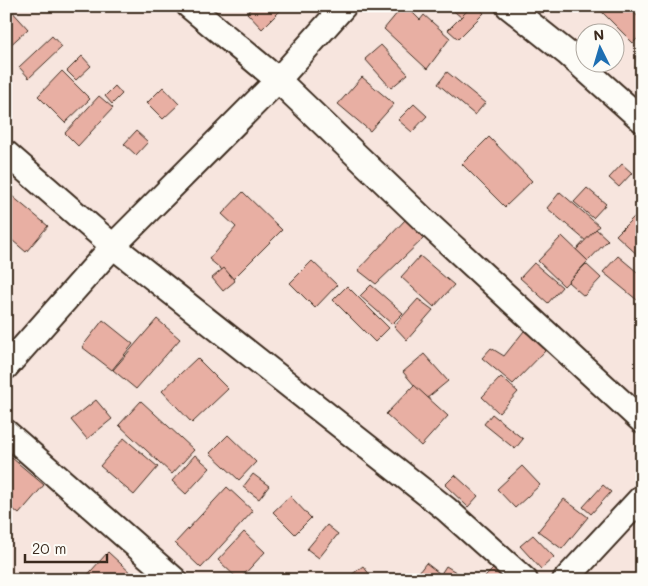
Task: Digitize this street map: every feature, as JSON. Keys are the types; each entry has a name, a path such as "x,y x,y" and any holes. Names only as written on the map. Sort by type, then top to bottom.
{"street":[{"path":"189,6 278,80 426,221 642,421"},
{"path":"6,367 113,246 278,80 344,6"},
{"path":"508,6 567,53 642,120"},
{"path":"6,153 113,246 446,509 526,580"},
{"path":"6,432 175,580"},
{"path":"565,580 642,497"}],"building":[{"path":"254,6 285,6 262,29 247,13"},
{"path":"403,6 406,6 420,20 424,15 450,38 427,69 384,29"},
{"path":"448,6 468,6 470,8 462,18"},
{"path":"472,6 477,6 484,13 458,39 448,30"},
{"path":"607,6 628,6 642,21 642,34 633,43 626,36 626,22 612,22 601,11"},
{"path":"10,9 28,29 6,49 6,13"},
{"path":"52,36 62,47 29,78 19,67"},
{"path":"381,45 408,74 391,88 365,59"},
{"path":"82,56 91,66 76,80 67,71"},
{"path":"62,71 90,99 65,123 38,96"},
{"path":"447,72 485,103 475,115 438,84"},
{"path":"362,77 394,104 370,131 338,104"},
{"path":"115,86 122,94 112,104 105,96"},
{"path":"163,87 179,104 163,119 147,103"},
{"path":"99,96 113,108 78,146 65,133"},
{"path":"414,104 427,116 412,132 398,120"},
{"path":"136,131 148,142 136,155 124,144"},
{"path":"489,137 532,181 505,207 462,164"},
{"path":"622,164 632,173 619,187 609,178"},
{"path":"587,188 606,204 593,218 574,202"},
{"path":"6,191 48,226 26,252 6,235"},
{"path":"243,192 282,230 233,279 209,259 236,227 222,214"},
{"path":"560,192 599,226 586,241 547,208"},
{"path":"642,209 642,259 616,235"},
{"path":"406,219 425,237 376,284 358,270"},
{"path":"596,229 608,240 588,261 576,250"},
{"path":"562,236 588,261 564,286 538,261"},
{"path":"420,256 454,285 434,307 401,277"},
{"path":"618,256 642,276 642,295 637,300 603,272"},
{"path":"312,261 337,285 315,308 290,283"},
{"path":"534,263 562,287 548,303 520,278"},
{"path":"586,264 601,278 584,296 568,282"},
{"path":"224,268 235,281 223,291 212,278"},
{"path":"371,285 403,313 392,324 360,296"},
{"path":"347,286 389,328 375,342 333,300"},
{"path":"418,299 433,310 407,340 394,326"},
{"path":"157,319 180,339 136,389 113,370"},
{"path":"103,320 133,344 112,370 82,347"},
{"path":"524,331 548,348 513,384 482,358 491,348 504,356"},
{"path":"424,354 448,381 426,399 403,372"},
{"path":"197,358 228,389 192,423 162,391"},
{"path":"501,377 518,392 499,413 482,397"},
{"path":"414,385 448,416 421,446 386,414"},
{"path":"96,400 112,419 87,439 71,420"},
{"path":"141,401 194,450 172,474 119,425"},
{"path":"492,414 523,439 515,449 484,424"},
{"path":"228,435 256,462 239,480 210,453"},
{"path":"124,438 158,467 134,495 100,466"},
{"path":"195,455 210,468 186,494 172,481"},
{"path":"12,458 44,485 19,514 6,503 6,464"},
{"path":"522,466 540,485 515,508 497,489"},
{"path":"253,474 269,486 259,499 243,487"},
{"path":"455,475 478,496 468,507 445,485"},
{"path":"603,485 611,492 591,514 583,507"},
{"path":"227,487 253,511 201,568 175,543"},
{"path":"290,496 311,518 295,534 273,512"},
{"path":"564,499 588,517 562,549 538,531"},
{"path":"327,525 338,534 319,558 307,549"},
{"path":"244,532 265,552 239,580 218,560"},
{"path":"533,535 554,557 541,569 520,546"},
{"path":"108,552 134,576 130,580 83,580"},
{"path":"426,563 439,573 434,580 413,580"},
{"path":"363,566 374,580 353,580 350,576"},
{"path":"446,566 469,580 437,580"},
{"path":"494,568 505,580 482,580"}]}
